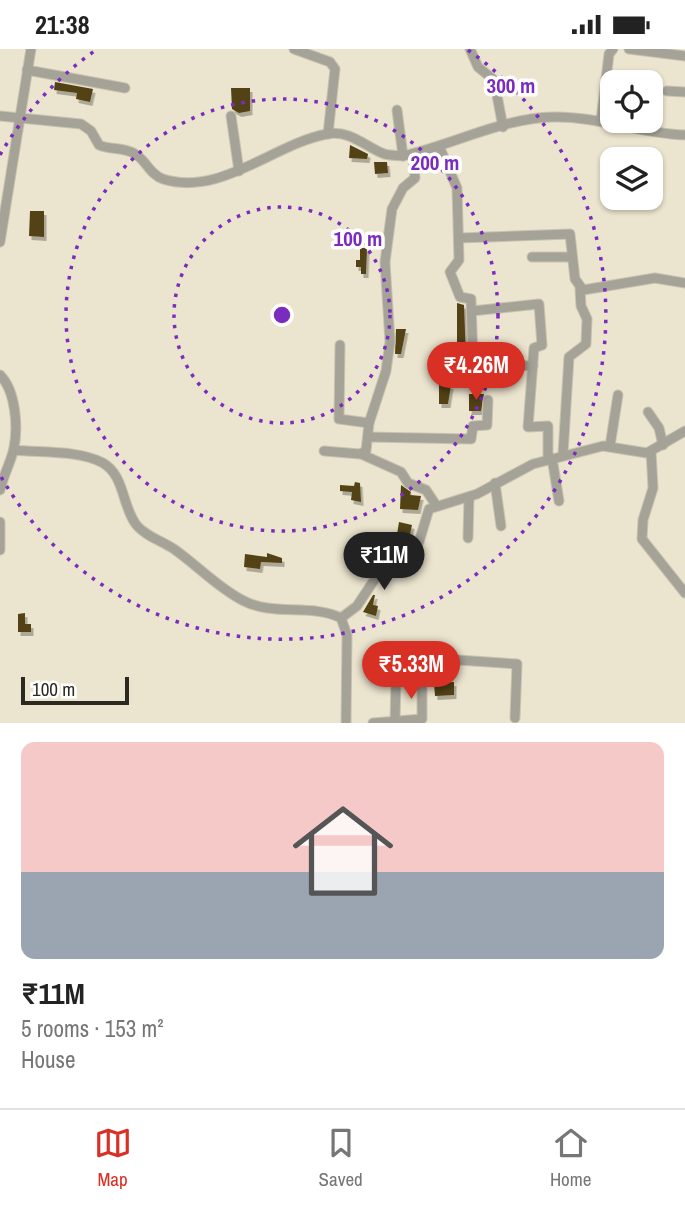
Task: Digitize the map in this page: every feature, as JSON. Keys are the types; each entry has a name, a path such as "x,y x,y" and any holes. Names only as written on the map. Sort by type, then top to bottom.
{"street":[{"path":"0,242 5,227 18,119 32,49"},
{"path":"294,49 330,62 335,69 328,134"},
{"path":"470,49 478,67 494,79 503,127"},
{"path":"608,70 612,49"},
{"path":"629,49 685,56"},
{"path":"27,70 125,88"},
{"path":"667,91 685,92"},
{"path":"397,110 403,156"},
{"path":"0,116 81,124 90,131 99,145 133,152 155,175 164,179 200,180 239,171 266,156 328,134 358,138 384,155 403,156 503,127 553,117 600,121"},
{"path":"231,116 239,171"},
{"path":"643,133 685,135"},
{"path":"439,146 457,188 459,262 450,272 460,297 471,299 473,362"},
{"path":"361,454 366,451 369,423 386,371 390,342 385,262 392,209 403,188 415,178 413,154"},
{"path":"459,239 570,235 571,257 580,289 581,306 587,319 586,344 569,357 563,454"},
{"path":"532,257 571,257"},
{"path":"580,289 619,286 655,278 685,283"},
{"path":"472,311 539,303 542,345 534,348 528,427 548,426 550,458 559,501"},
{"path":"340,345 339,419 369,423"},
{"path":"507,365 533,366"},
{"path":"0,375 10,390 15,414 14,450 0,490"},
{"path":"610,446 618,395"},
{"path":"369,437 471,439 473,426 487,425 488,400"},
{"path":"648,412 659,428 663,445"},
{"path":"14,450 93,459 106,464 115,473 139,528 174,549 220,587 244,602 268,610 341,618 357,606 388,559 419,542 426,514 436,505 469,497 563,454 610,446 652,451 685,431"},
{"path":"324,451 361,454 401,473 408,483 426,490 436,505"},
{"path":"652,451 653,488 643,520 642,539 685,593"},
{"path":"495,483 501,526"},
{"path":"468,538 469,497"},
{"path":"0,522 0,550"},
{"path":"341,618 347,635 346,723"},
{"path":"373,723 422,719 422,663 428,658 517,664 515,718"},
{"path":"395,722 396,680"}],"building":[{"path":"55,82 93,89 90,102 76,99 77,93 54,90"},
{"path":"231,88 250,88 250,111 239,113 232,109"},
{"path":"350,145 368,154 367,159 349,158"},
{"path":"374,162 387,162 388,173 375,174"},
{"path":"30,211 44,211 44,237 29,236"},
{"path":"360,248 367,248 366,274 361,274 361,267 356,267 356,260 360,260"},
{"path":"457,303 464,305 466,359 457,359"},
{"path":"396,329 406,329 401,354 395,354"},
{"path":"439,384 451,385 448,404 439,404"},
{"path":"469,394 484,394 481,411 469,411"},
{"path":"355,482 360,483 361,502 351,500 352,492 340,491 340,485 354,486"},
{"path":"401,485 411,492 410,495 421,496 418,510 400,509"},
{"path":"399,522 412,525 409,539 404,542 396,541"},
{"path":"267,553 282,558 282,563 261,562 260,569 244,567 245,554 267,557"},
{"path":"373,595 373,605 378,606 376,616 363,612"},
{"path":"25,613 25,624 31,624 31,632 18,632 18,614"},
{"path":"454,682 454,695 435,696 434,683"}]}
